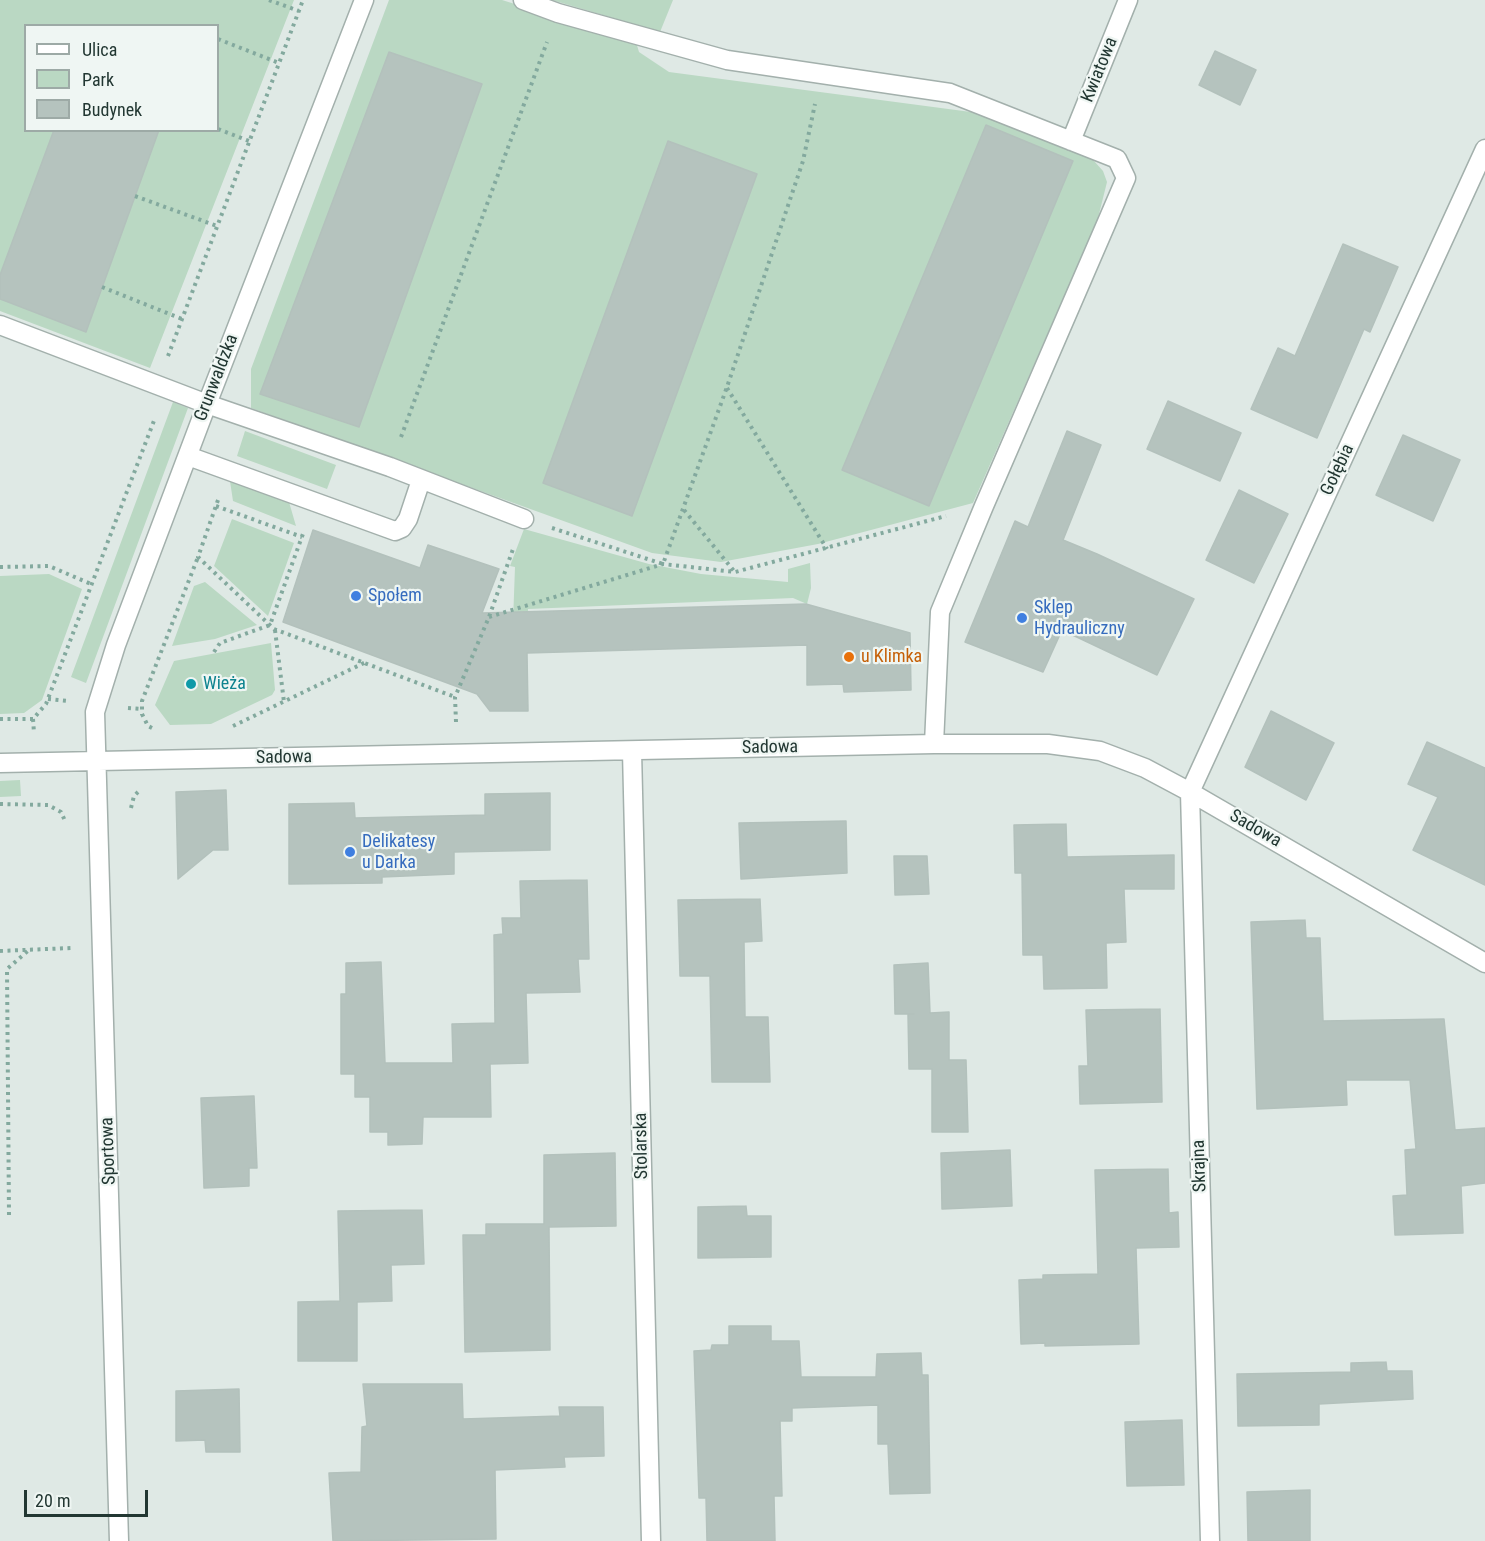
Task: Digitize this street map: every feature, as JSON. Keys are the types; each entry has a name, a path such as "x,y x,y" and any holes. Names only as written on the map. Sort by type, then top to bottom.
{"street":[{"name":"Grunwaldzka","path":"96,762 97,704 116,645 364,0"},
{"path":"523,0 558,13 727,60 950,93 1117,159 1126,178 940,612 934,744"},
{"name":"Kwiatowa","path":"1071,141 1128,0"},
{"name":"Gołębia","path":"1190,792 1485,148"},
{"path":"0,325 207,404 390,467 524,519"},
{"path":"188,456 395,531 402,528 408,519 421,480"},
{"name":"Sadowa","path":"0,763 934,744 1048,744 1100,751 1145,768 1190,792 1485,963"},
{"name":"Stolarska","path":"632,751 651,1541"},
{"name":"Sportowa","path":"96,762 119,1541"},
{"name":"Skrajna","path":"1190,792 1210,1541"}],"path":[{"path":"269,0 299,11"},
{"path":"166,361 303,0"},
{"path":"390,467 558,13"},
{"path":"219,39 279,63"},
{"path":"663,564 727,387 802,161 823,75"},
{"path":"219,129 249,141"},
{"path":"135,196 217,226"},
{"path":"102,287 182,319"},
{"path":"727,387 827,549"},
{"path":"0,719 33,719 46,704 157,412"},
{"path":"157,731 148,726 142,714 142,701 229,471"},
{"path":"270,625 314,501"},
{"path":"216,506 302,537"},
{"path":"457,754 455,697 489,617 524,519 663,564 735,572 984,506"},
{"path":"683,509 735,572"},
{"path":"198,557 274,630 284,702"},
{"path":"489,617 663,564"},
{"path":"0,567 49,566 92,585"},
{"path":"213,652 220,643 270,625"},
{"path":"274,630 366,662 455,697"},
{"path":"223,731 366,662"},
{"path":"48,699 71,702"},
{"path":"0,804 48,805 61,812 68,828"},
{"path":"0,951 72,948 72,937"},
{"path":"9,1215 7,969 29,950"}],"green space":[{"path":"0,0 294,0 150,368 0,311"},
{"path":"389,0 502,0 636,42 639,52 669,72 986,114 1086,152 1103,171 1107,182 1097,222 973,503 818,544 721,562 652,553 251,408 251,369"},
{"path":"552,0 673,0 660,32"},
{"path":"173,402 188,408 86,683 71,677"},
{"path":"245,431 336,465 327,489 237,456"},
{"path":"230,481 289,502 296,526 233,501"},
{"path":"232,519 294,543 268,616 214,566"},
{"path":"524,529 649,564 701,574 788,582 788,569 810,563 811,588 807,604 793,598 528,609 529,650 512,650 515,567 510,566"},
{"path":"49,574 82,589 42,700 24,713 0,714 0,576"},
{"path":"205,582 257,625 215,639 172,646 194,586"},
{"path":"271,643 275,690 272,695 211,724 170,725 155,705 174,661"},
{"path":"20,780 21,796 0,797 0,781"}],"building":[{"path":"1215,51 1256,70 1240,105 1199,85"},
{"path":"389,52 482,84 359,427 260,394"},
{"path":"986,125 1073,161 929,506 842,470"},
{"path":"53,132 158,132 86,332 0,299 0,275"},
{"path":"668,141 757,174 632,516 543,483"},
{"path":"1343,244 1398,267 1370,332 1364,329 1317,438 1251,409 1278,348 1295,356"},
{"path":"1168,401 1241,433 1220,481 1147,449"},
{"path":"1067,431 1101,445 1063,540 1194,599 1157,675 1062,630 1043,672 965,642 1015,521 1028,527"},
{"path":"1403,435 1460,460 1433,521 1376,495"},
{"path":"1239,490 1288,514 1254,583 1206,560"},
{"path":"313,530 420,568 428,545 499,569 482,613 806,604 910,633 911,690 844,692 843,684 807,685 807,645 527,653 528,711 490,711 477,694 283,622"},
{"path":"1271,711 1334,743 1306,800 1245,767"},
{"path":"1427,742 1485,768 1485,885 1413,850 1438,797 1408,784"},
{"path":"226,790 228,850 213,850 178,879 176,792"},
{"path":"550,793 550,850 454,852 454,874 382,877 382,883 289,884 289,804 354,803 355,818 485,815 485,794"},
{"path":"846,821 847,873 741,879 739,823"},
{"path":"1066,824 1067,857 1174,855 1174,889 1124,889 1126,942 1106,943 1107,988 1044,989 1043,955 1023,955 1022,873 1015,873 1014,825"},
{"path":"894,856 927,856 929,894 895,895"},
{"path":"587,880 589,959 578,959 580,992 526,993 528,1063 490,1064 491,1117 423,1117 422,1144 388,1145 388,1132 370,1132 370,1097 355,1097 355,1074 341,1074 341,994 346,994 346,963 381,962 385,1063 453,1063 452,1024 495,1023 494,935 503,934 502,918 521,918 520,881"},
{"path":"760,899 762,941 744,942 745,1017 768,1017 770,1082 712,1082 710,976 680,976 678,900"},
{"path":"1305,920 1306,938 1320,938 1323,1021 1444,1019 1455,1130 1485,1128 1485,1183 1461,1186 1463,1233 1395,1235 1393,1196 1407,1195 1405,1150 1416,1149 1410,1080 1346,1080 1347,1105 1257,1109 1251,922"},
{"path":"928,963 930,1013 949,1012 949,1060 966,1060 968,1132 932,1132 932,1069 909,1069 908,1014 895,1014 894,965"},
{"path":"1160,1009 1162,1102 1080,1104 1079,1066 1088,1066 1086,1010"},
{"path":"254,1096 257,1168 249,1168 249,1186 204,1188 201,1098"},
{"path":"1010,1150 1012,1206 942,1209 941,1153"},
{"path":"615,1153 616,1226 549,1227 550,1350 465,1352 463,1235 486,1235 486,1224 544,1224 544,1155"},
{"path":"1168,1169 1169,1213 1178,1212 1179,1247 1136,1248 1139,1344 1045,1346 1045,1343 1021,1344 1019,1280 1043,1279 1043,1275 1098,1274 1095,1170"},
{"path":"746,1206 747,1216 771,1216 771,1257 698,1258 698,1207"},
{"path":"422,1210 424,1264 391,1265 392,1301 357,1302 357,1361 298,1361 298,1302 340,1301 338,1211"},
{"path":"729,1326 771,1326 771,1341 799,1341 801,1377 876,1377 877,1354 921,1353 922,1375 928,1375 930,1493 890,1494 888,1444 878,1444 878,1405 792,1408 792,1421 780,1421 782,1496 774,1496 775,1541 707,1541 706,1498 699,1498 694,1351 711,1350 712,1345 729,1345"},
{"path":"1386,1362 1387,1371 1412,1371 1413,1399 1319,1404 1319,1425 1238,1426 1237,1374 1351,1372 1351,1363"},
{"path":"363,1384 462,1384 463,1419 560,1416 559,1407 603,1407 604,1456 564,1457 565,1467 495,1470 496,1539 333,1541 329,1473 361,1472 362,1427 367,1426"},
{"path":"239,1389 240,1452 206,1452 205,1440 176,1441 176,1391"},
{"path":"1182,1420 1184,1485 1127,1486 1125,1422"},
{"path":"1310,1490 1310,1541 1248,1541 1247,1492"}],"place":[{"name":"Społem","path":"356,596"},
{"name":"Sklep Hydrauliczny","path":"1022,618"},
{"name":"u Klimka","path":"849,657"},
{"name":"Wieża","path":"191,684"},
{"name":"Delikatesy u Darka","path":"350,852"}]}
